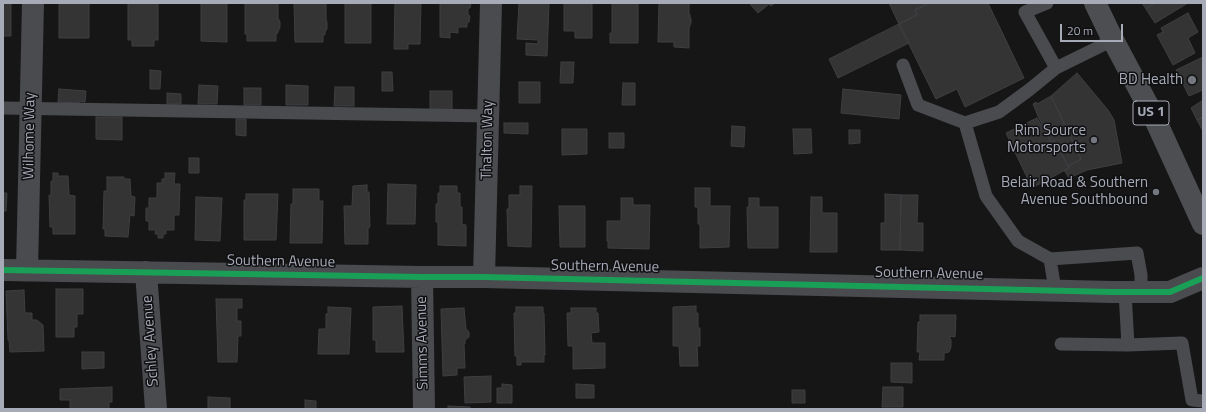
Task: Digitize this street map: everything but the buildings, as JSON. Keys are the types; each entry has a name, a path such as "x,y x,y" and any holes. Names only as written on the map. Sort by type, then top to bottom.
{"main road":[{"name":"US 1","path":"1095,3 1154,117 1203,224"}],"street":[{"name":"Wilhome Way","path":"27,270 33,3"},
{"name":"Thalton Way","path":"484,277 491,3"},
{"name":"Southern Avenue","path":"3,270 484,277 1133,292 1170,292 1203,278"},
{"name":"Schley Avenue","path":"146,272 156,409"},
{"name":"Simms Avenue","path":"422,277 424,409"}],"lane":[{"path":"1047,3 1022,8 1056,68"},
{"path":"903,65 918,105 965,122 999,112 1056,68 1113,40"},
{"path":"3,108 488,116"},
{"path":"965,122 986,196 1018,241 1050,259 1137,253 1141,275 1133,292 1128,345"},
{"path":"1050,259 1055,290"},
{"path":"1061,344 1128,345 1182,343 1192,400 1203,401"}],"cycle path":[{"path":"3,270 484,277 1112,292 1170,292 1203,278"}],"place":[{"name":"BD Health","path":"1192,80"},
{"name":"Rim Source Motorsports","path":"1094,140"},
{"name":"Belair Road & Southern Avenue Southbound","path":"1156,192"}]}
